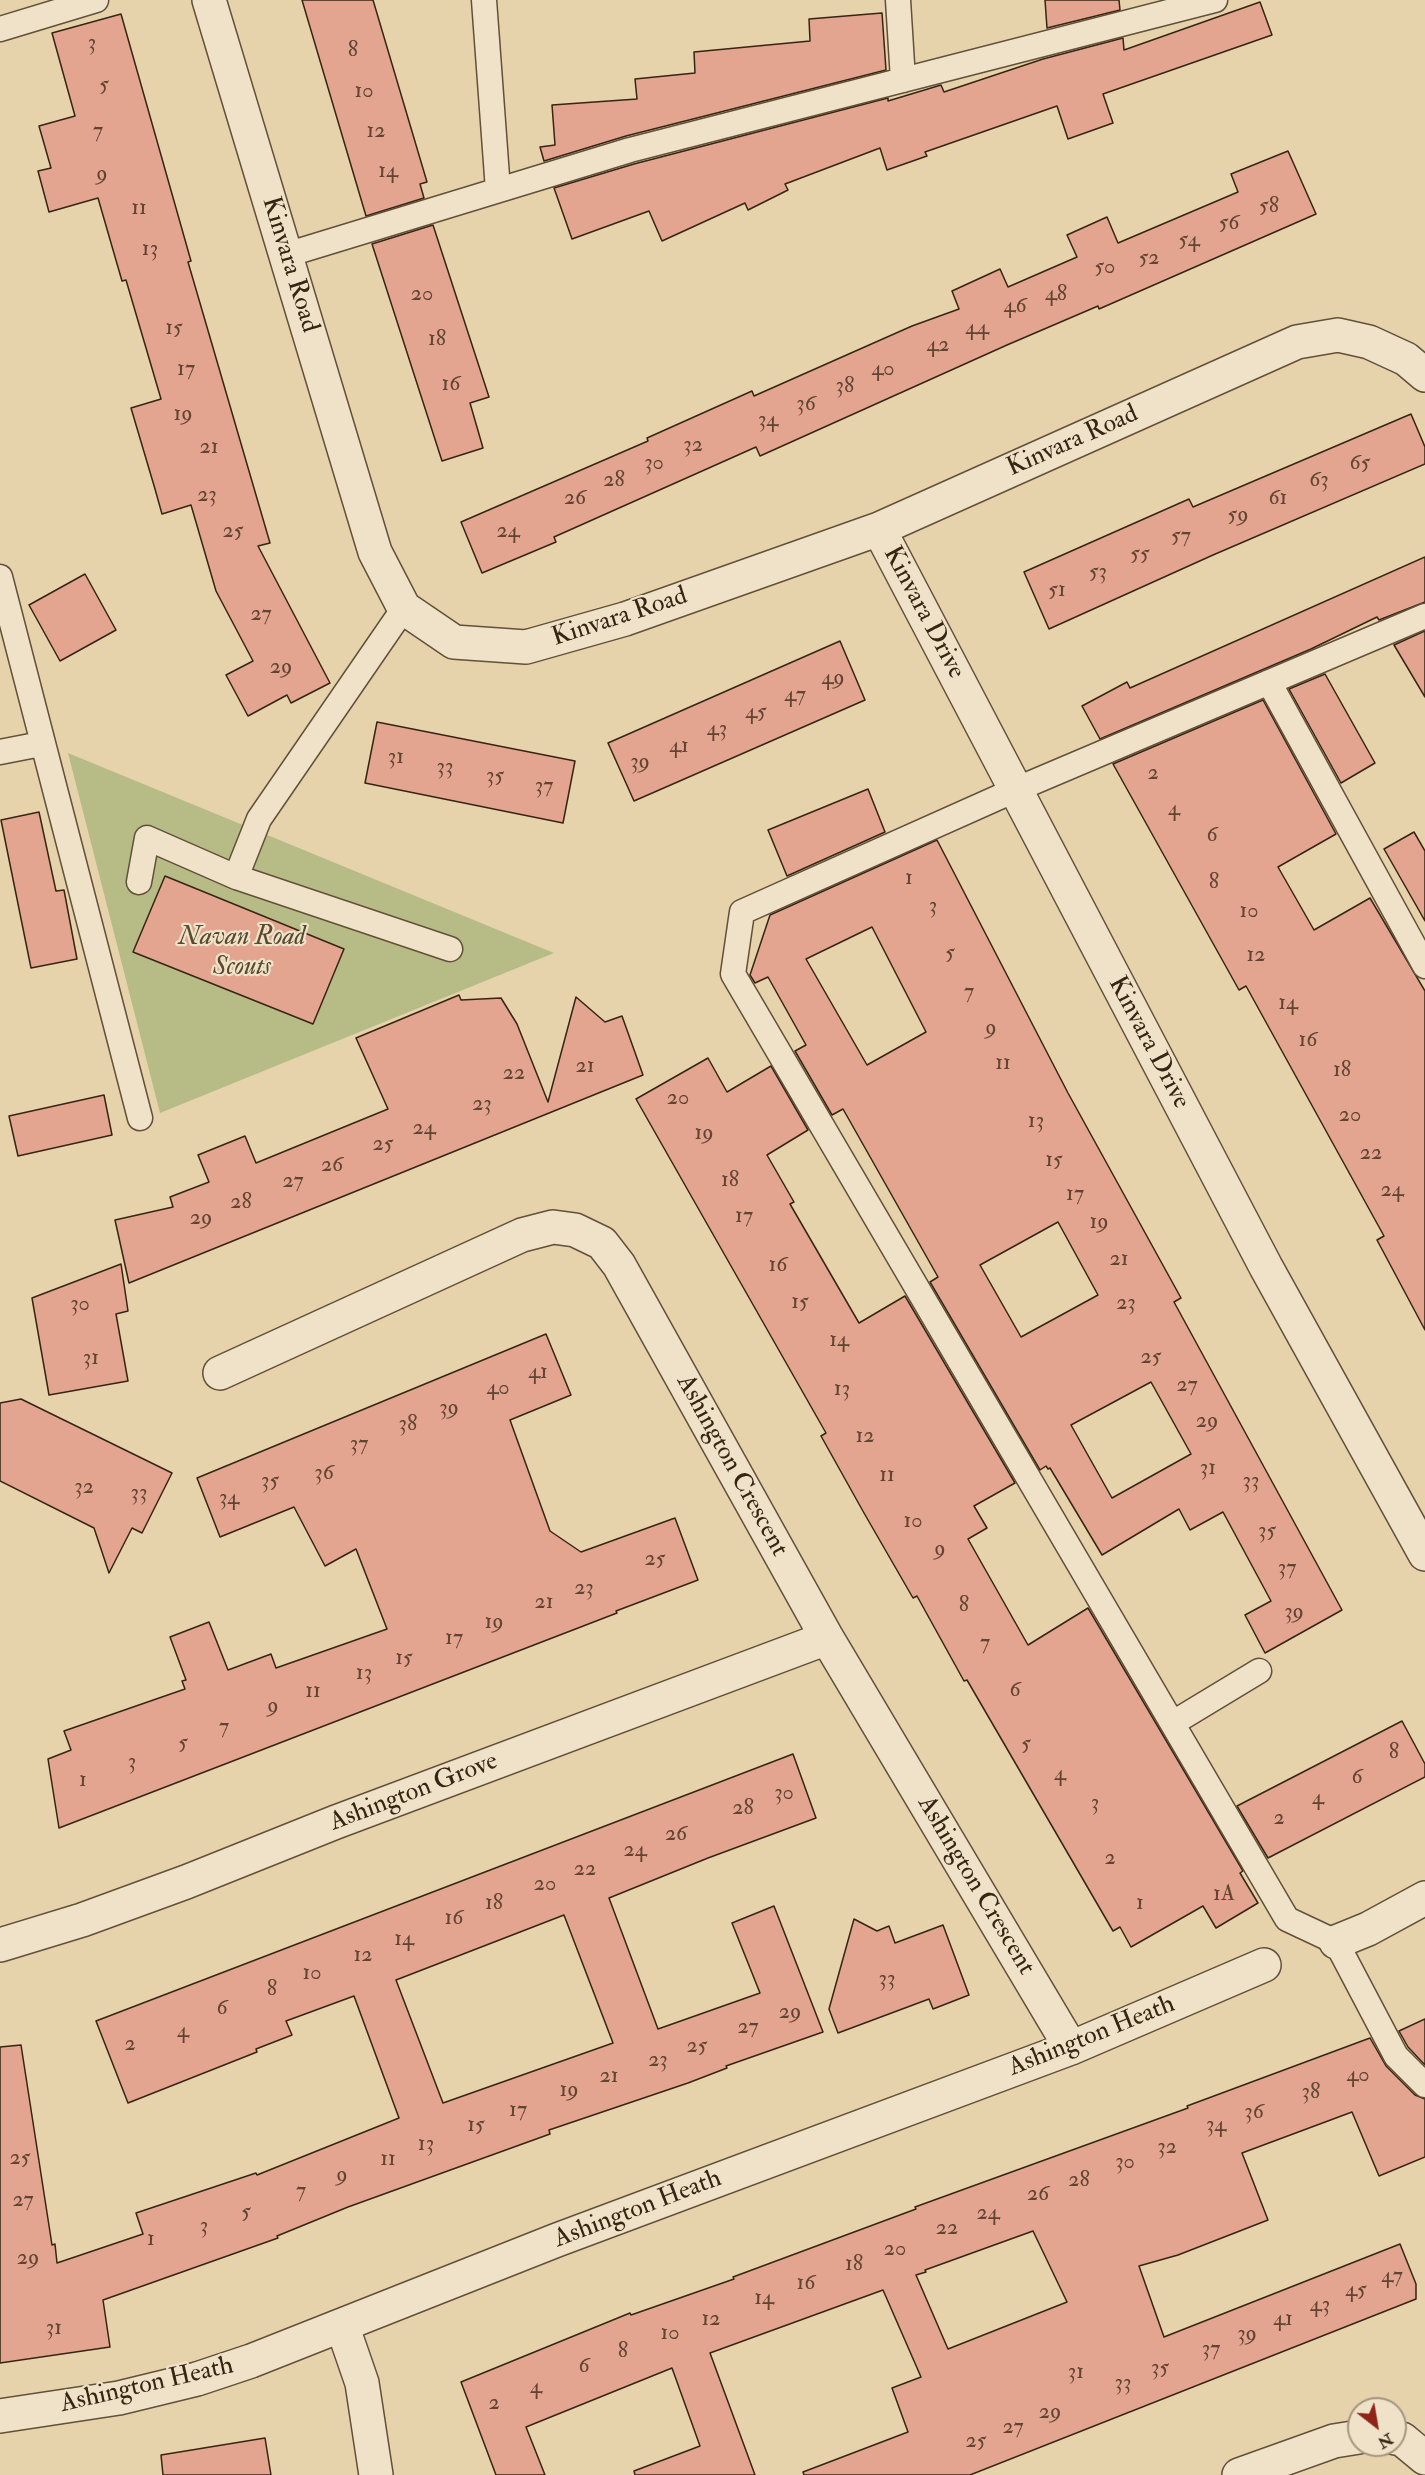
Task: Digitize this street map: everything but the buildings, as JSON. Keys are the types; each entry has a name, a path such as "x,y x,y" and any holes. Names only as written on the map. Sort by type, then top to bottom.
{"street":[{"name":"Kinvara Road","path":"209,0 375,552 404,608 454,642 526,647 625,619 879,529 1297,342 1338,335 1369,342 1406,360 1425,375"},
{"name":"Kinvara Drive","path":"879,529 1266,1268 1416,1517 1425,1554"},
{"name":"Ashington Crescent","path":"220,1372 522,1235 554,1227 575,1230 602,1242 619,1265 827,1638 1071,2048"},
{"name":"Ashington Grove","path":"0,1945 82,1920 186,1882 336,1822 827,1638"},
{"path":"1336,1942 1368,1929 1425,1898"},
{"name":"Ashington Heath","path":"0,2416 119,2397 197,2379 558,2240 1071,2048 1264,1965"},
{"path":"342,2325 362,2383 376,2475"},
{"path":"1239,2475 1334,2441 1347,2439"},
{"path":"1407,2443 1425,2458"}],"lane":[{"path":"0,29 96,0"},
{"path":"484,0 498,190"},
{"path":"898,0 903,80"},
{"path":"286,255 630,150 1215,0"},
{"path":"0,578 41,744 140,1118"},
{"path":"236,877 260,819 404,608"},
{"path":"1425,616 1015,790 742,912 733,974 1287,1919 1336,1942 1396,2056 1425,2085"},
{"path":"1269,682 1425,966"},
{"path":"0,752 41,744"},
{"path":"139,882 147,838 236,877 450,949"},
{"path":"1173,1723 1259,1671"}],"green space":[{"name":"Navan Road Scouts","path":"68,753 554,953 160,1113"}]}
